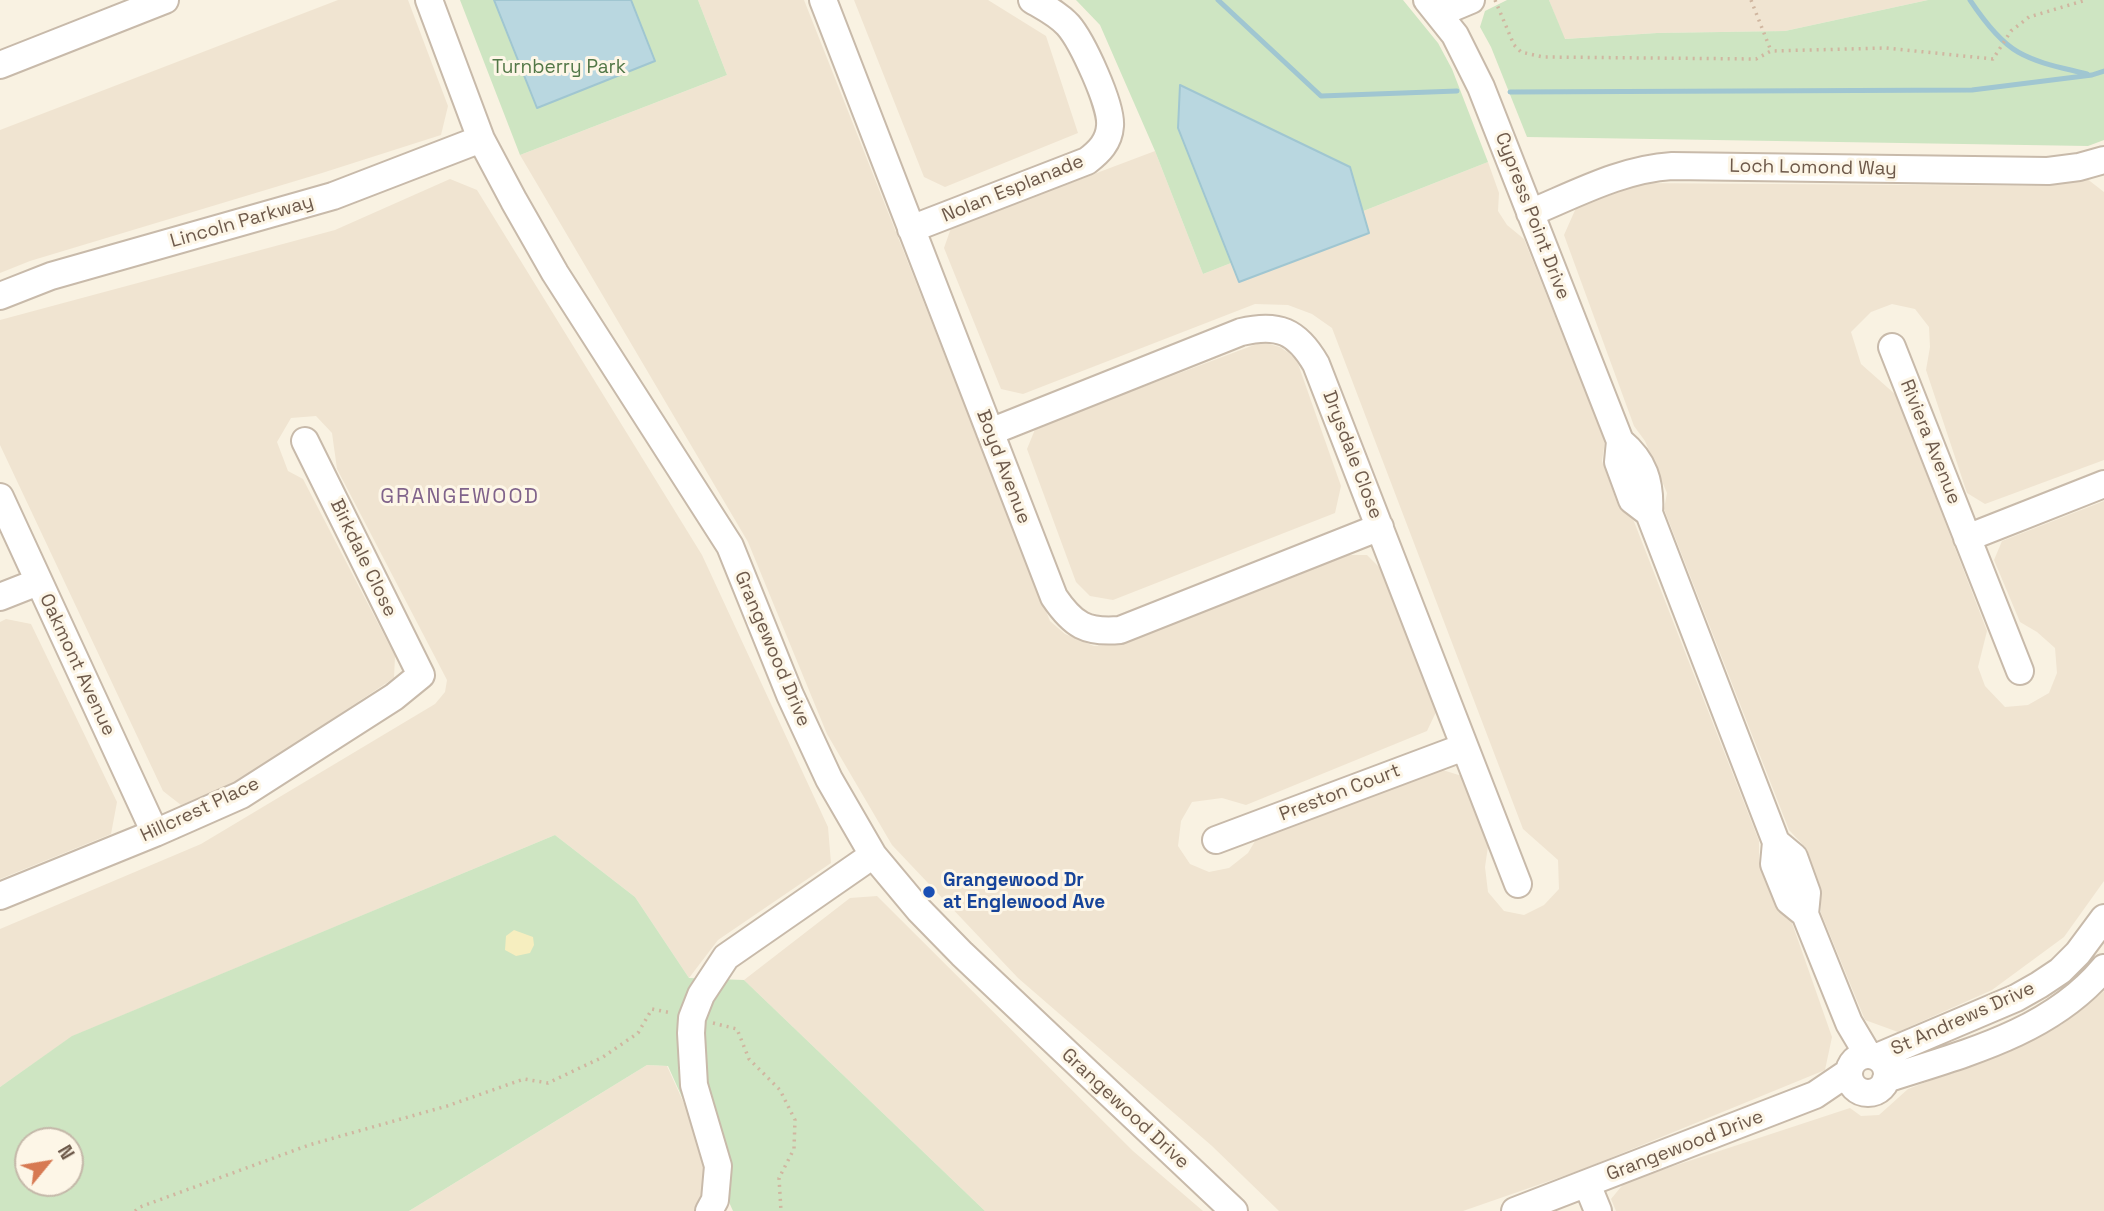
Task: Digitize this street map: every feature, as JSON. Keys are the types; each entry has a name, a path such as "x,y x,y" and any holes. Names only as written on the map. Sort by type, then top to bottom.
{"street":[{"path":"0,65 165,0"},
{"name":"Grangewood Drive","path":"429,0 481,139 555,273 730,546 761,626 829,779 873,855 919,910 962,954 1234,1211"},
{"name":"Boyd Avenue","path":"822,0 1054,597 1066,614 1081,626 1101,632 1120,630 1380,527"},
{"name":"Nolan Esplanade","path":"911,229 1087,161 1098,153 1107,140 1109,112 1082,46 1066,22 1031,0"},
{"path":"1434,7 1472,0"},
{"name":"Cypress Point Drive","path":"1434,7 1470,61 1620,441 1636,455 1651,492 1649,513 1776,842 1794,857 1807,893 1805,914 1865,1069"},
{"name":"Lincoln Parkway","path":"0,296 51,276 333,196 481,139"},
{"name":"Loch Lomond Way","path":"1530,213 1609,180 1650,167 2048,171 2104,160"},
{"name":"Drysdale Close","path":"990,432 1241,332 1271,327 1296,338 1316,364 1518,884"},
{"name":"Riviera Avenue","path":"1892,347 2020,671"},
{"name":"Birkdale Close","path":"305,441 421,675"},
{"path":"1967,538 2104,484"},
{"name":"Oakmont Avenue","path":"0,497 155,833"},
{"path":"0,597 38,582"},
{"name":"Hillcrest Place","path":"0,896 241,795 394,697 421,675"},
{"name":"Preston Court","path":"1216,840 1464,747"},
{"path":"709,1211 715,1200 718,1166 694,1085 691,1033 692,1018 701,995 726,957 873,855"},
{"name":"St Andrews Drive","path":"1865,1069 2039,985 2060,971 2078,953 2104,918"},
{"path":"2078,953 2102,970"},
{"name":"St Andrews Drive","path":"1865,1069 1978,1049 2058,1009 2102,970"},
{"path":"1993,1008 2006,1037"},
{"name":"Grangewood Drive","path":"1515,1211 1815,1095 1865,1069"},
{"path":"1587,1184 1598,1211"}],"path":[{"path":"1495,0 1514,45 1521,52 1543,57 1756,59 1771,51 1886,48 1993,60 2011,32 2029,18 2086,0"},
{"path":"1751,0 1771,51"},
{"path":"135,1211 309,1144 447,1106 524,1079 548,1083 603,1057 638,1033 652,1009 737,1028 749,1059 780,1090 794,1120 794,1149 779,1178 781,1211"}],"shaded area":[{"path":"338,0 408,0 448,106 441,135 30,261 0,273 0,130"},
{"path":"698,0 804,0 1050,621 1065,634 1094,646 1116,644 1343,555 1367,555 1383,571 1436,712 1427,731 1246,805 1222,798 1192,802 1181,821 1178,846 1190,864 1209,872 1229,868 1248,853 1258,836 1436,768 1462,776 1488,846 1485,867 1488,892 1504,911 1524,915 1544,905 1559,889 1558,860 1523,829 1332,328 1312,314 1288,305 1255,304 1023,394 1001,389 944,248 951,228 1155,151 1203,274 1488,162 1499,193 1498,211 1507,225 1524,239 1605,441 1602,461 1618,505 1633,519 1759,841 1759,861 1776,906 1791,920 1832,1037 1825,1070 1581,1170 1463,1211 1279,1211 1212,1146 1018,978 892,845 827,734 748,542 520,155 727,75"},
{"path":"854,0 988,0 1046,36 1078,133 945,187 924,177"},
{"path":"1549,0 1928,0 1785,31 1657,33 1564,39"},
{"path":"2086,178 2104,192 2104,460 1985,504 1967,493 1926,370 1930,347 1929,327 1915,309 1892,304 1871,312 1851,332 1861,364 1896,395 1987,631 1978,667 1985,686 2005,707 2028,705 2049,693 2057,673 2055,648 2037,632 2020,622 1994,560 2002,541 2104,501 2104,881 2064,937 1992,990 1898,1032 1865,1020 1821,913 1821,893 1805,847 1789,830 1664,509 1667,493 1645,441 1634,426 1564,235 1576,208 1635,183 2046,186"},
{"path":"450,179 477,190 702,555 828,827 831,863 718,940 689,978 635,897 555,835 73,1036 0,1087 0,929 201,844 435,704 445,692 447,680 337,469 332,433 316,416 291,418 277,442 288,471 303,479 395,656 394,678 236,783 181,805 163,791 0,445 0,320 335,230"},
{"path":"1262,342 1280,347 1296,358 1341,486 1335,513 1113,600 1090,596 1076,582 1027,449 1036,427"},
{"path":"6,619 31,624 117,802 111,834 0,879 0,622"},
{"path":"877,896 1133,1151 1203,1211 985,1211 744,980 850,898"},
{"path":"2104,991 2104,1211 1616,1211 1611,1199 1625,1182 1850,1108 1861,1116 1879,1115 1908,1089 2004,1052 2061,1025"},
{"path":"647,1065 667,1066 711,1163 705,1192 694,1211 409,1211"}],"green space":[{"name":"Turnberry Park","path":"460,0 698,0 727,75 520,155"},
{"path":"1076,0 1403,0 1438,43 1452,69 1488,162 1203,274 1155,151 1100,25"},
{"path":"1507,0 1549,0 1565,39 1657,33 1785,31 1928,0 2104,0 2104,140 2088,146 1527,137 1491,47 1480,27 1485,11"},
{"path":"555,835 635,897 689,978 744,980 985,1211 733,1211 668,1066 647,1065 409,1211 0,1211 0,1087 72,1036"}],"sand":[{"path":"514,930 533,937 534,945 530,953 516,956 505,950 506,936"}],"water":[{"path":"494,0 631,0 655,61 537,108"},
{"path":"1180,85 1350,167 1369,233 1239,282 1178,128"}],"waterway":[{"path":"1218,0 1321,96 1457,91"},
{"path":"1970,0 1985,21 2018,52 2043,63 2087,74"},
{"path":"1510,92 1972,90 2092,75 2104,71"}],"place":[{"name":"Grangewood Dr at Englewood Ave","path":"929,892"}],"district":[{"name":"GRANGEWOOD","path":"460,497"}]}
